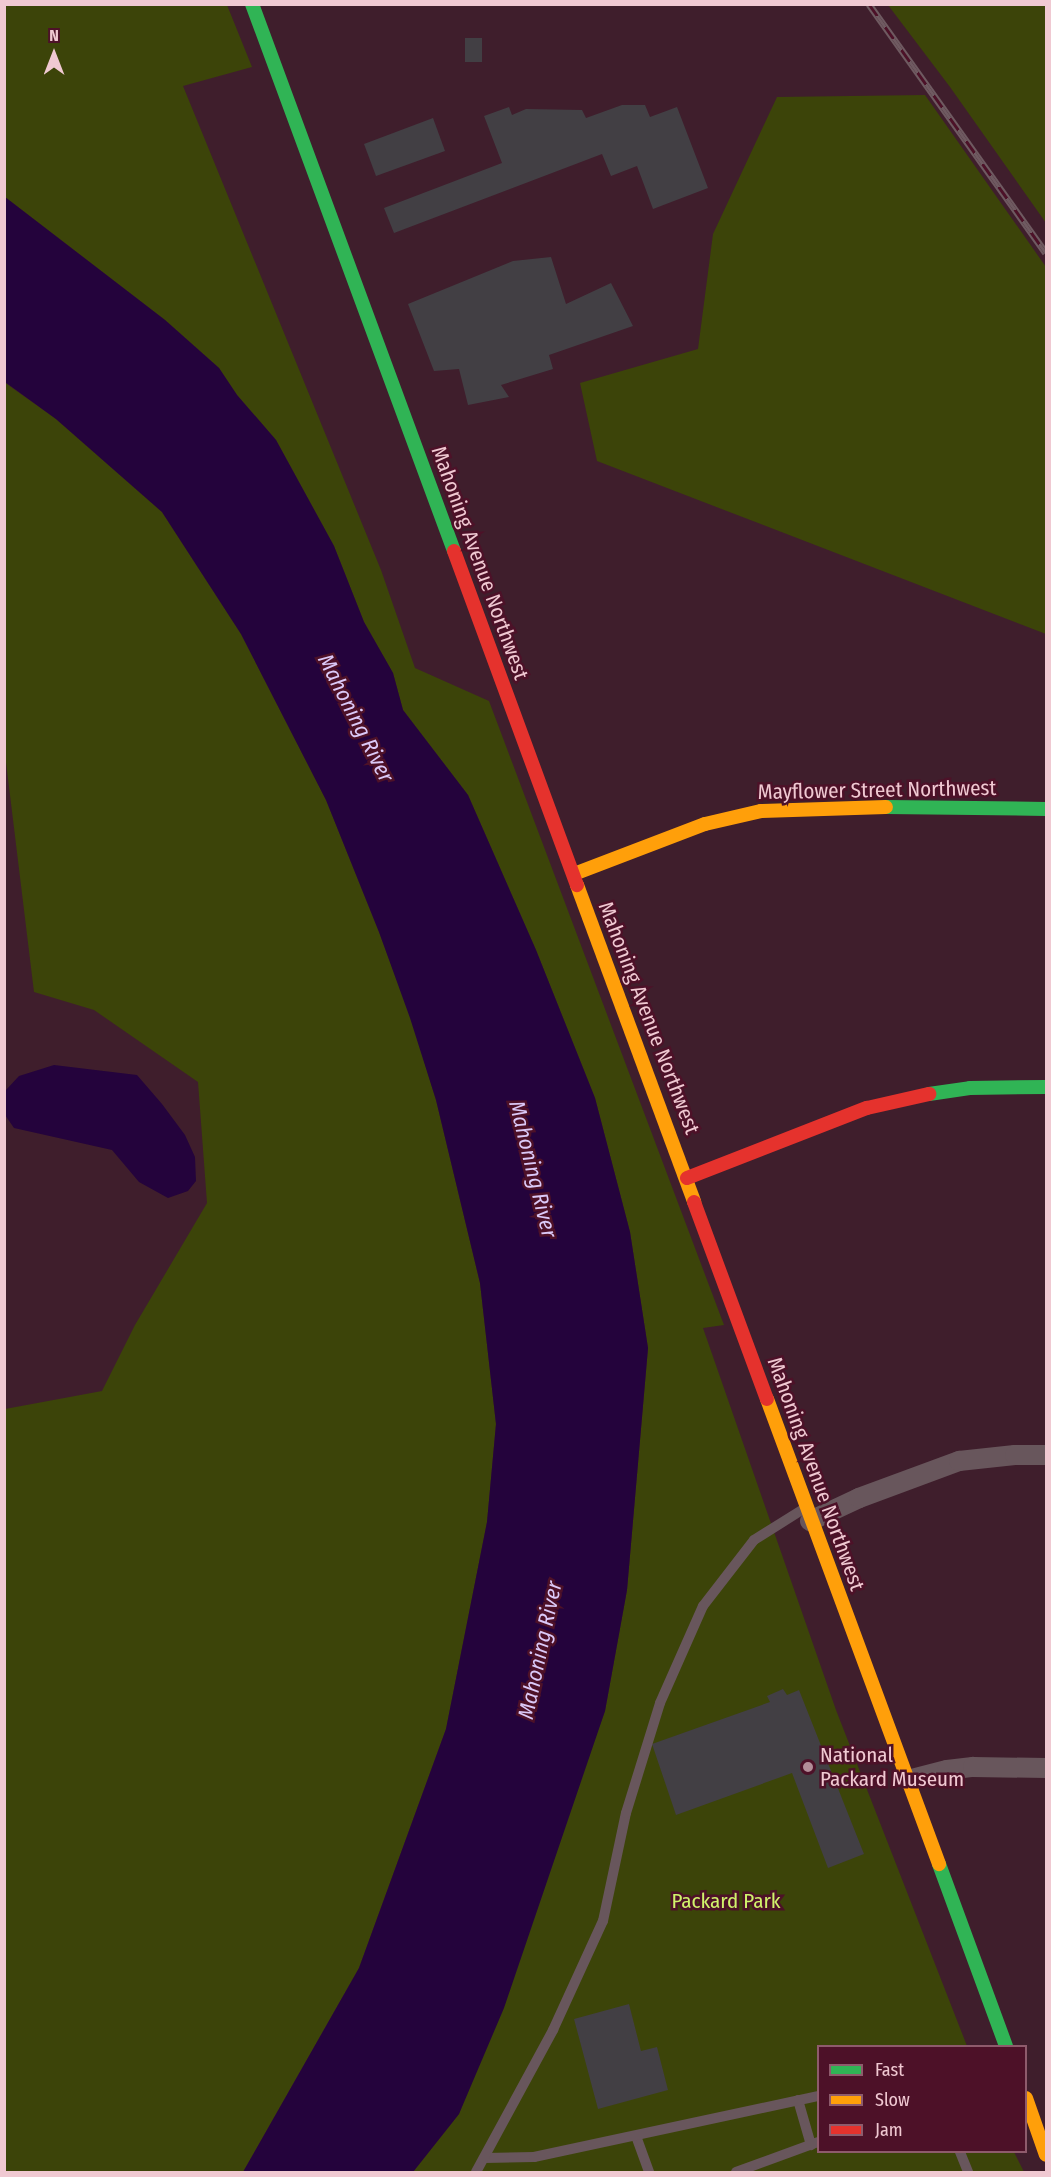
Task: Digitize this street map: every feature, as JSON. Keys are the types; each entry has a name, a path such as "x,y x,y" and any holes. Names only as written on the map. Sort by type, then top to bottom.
{"main road":[{"name":"Mahoning Avenue Northwest","path":"252,4 687,1178 706,1239 1006,2045"},
{"name":"Mayflower Street Northwest","path":"574,874 705,824 761,811 873,807 1047,809"},
{"path":"687,1178 723,1161 867,1108 920,1095 970,1088 1047,1087"},
{"path":"1034,2101 1047,2155"}],"street":[{"path":"808,1514 959,1461 1004,1455 1047,1455"},
{"path":"908,1780 947,1770 974,1767 1047,1768"}],"lane":[{"path":"476,2172 554,2030 603,1921 626,1813 660,1702 703,1606 754,1540 808,1514"},
{"path":"485,2158 534,2157 817,2096"},
{"path":"736,2172 815,2144 798,2100"},
{"path":"636,2136 649,2172"},
{"path":"961,2153 968,2172"}],"green space":[{"name":"Packard Park","path":"4,5 227,5 252,67 183,86 381,570 415,668 489,701 724,1325 703,1328 836,1710 967,2045 817,2045 817,2153 1014,2153 1024,2172 413,2172 459,2114 605,1711 627,1590 648,1348 630,1232 595,1098 536,950 468,795 403,710 393,673 364,622 334,546 276,440 237,395 219,368 165,320 5,197"},
{"path":"888,5 1046,5 1046,223 950,87"},
{"path":"925,95 1046,267 1046,634 597,461 580,383 698,349 713,234 777,97"},
{"path":"4,382 56,419 162,512 241,634 326,800 411,1018 436,1100 480,1283 496,1424 487,1522 446,1729 359,1968 243,2172 5,2172 5,1409 102,1391 135,1325 207,1203 198,1082 94,1010 34,992 5,754"}],"water":[{"name":"Mahoning River","path":"5,197 165,320 219,368 237,395 276,440 334,546 364,622 393,673 403,710 468,795 536,950 595,1098 630,1232 648,1348 627,1590 605,1711 504,2008 459,2114 413,2172 243,2172 359,1968 446,1729 487,1522 496,1424 480,1283 436,1100 379,932 326,800 241,634 162,512 56,419 5,382"},
{"path":"54,1065 137,1075 185,1135 195,1157 196,1181 188,1191 168,1198 139,1182 112,1150 14,1128 5,1115 6,1090 19,1076"}],"building":[{"path":"465,38 482,38 482,62 465,62"},
{"path":"622,105 645,105 650,117 677,107 708,188 653,209 637,166 611,176 602,154 394,233 384,208 502,163 484,116 509,107 512,115 526,109 582,110 586,118"},
{"path":"433,118 445,151 376,176 364,144"},
{"path":"551,257 566,304 611,283 633,326 549,355 553,369 501,385 509,397 468,405 459,369 434,371 408,304 513,261"},
{"path":"783,1689 787,1695 799,1690 864,1854 828,1868 792,1773 676,1815 652,1744 770,1702 767,1696"},
{"path":"629,2004 641,2051 657,2047 668,2090 598,2109 574,2019"}],"railway":[{"path":"869,4 1046,253"}],"traffic: fast":[{"path":"252,4 454,551"},
{"path":"886,807 1046,809"},
{"path":"929,1094 970,1088 1046,1087"},
{"path":"939,1864 1006,2045"}],"traffic: slow":[{"path":"574,874 705,824 761,811 886,807"},
{"path":"577,885 694,1202"},
{"path":"767,1399 939,1864"},
{"path":"1027,2101 1046,2155"}],"traffic: jam":[{"path":"454,551 577,885"},
{"path":"687,1178 867,1108 929,1094"},
{"path":"694,1202 767,1399"}],"place":[{"name":"National Packard Museum","path":"808,1767"}]}
